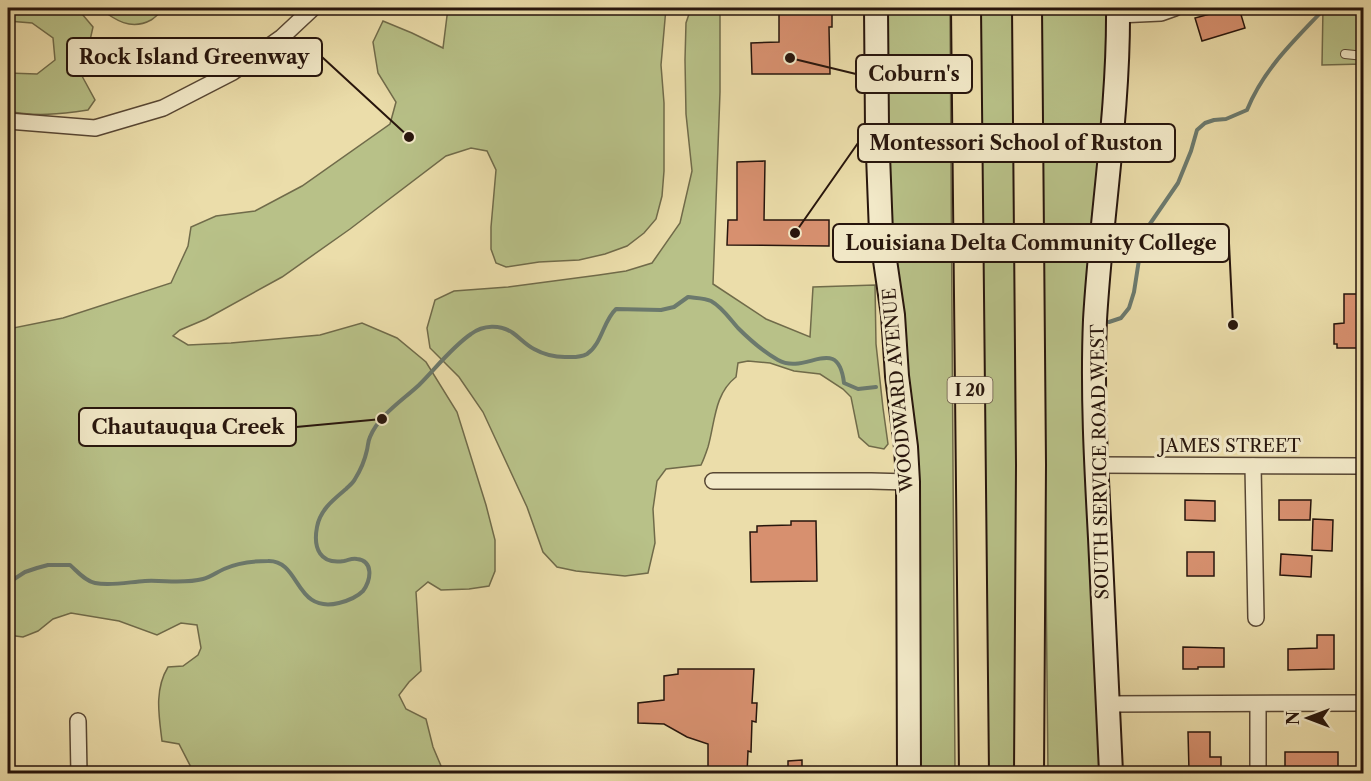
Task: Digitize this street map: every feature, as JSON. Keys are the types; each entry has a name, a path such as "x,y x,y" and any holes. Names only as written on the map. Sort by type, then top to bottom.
{"highway":[{"name":"I 20","path":"966,8 974,769"},
{"path":"1027,8 1031,465 1029,774"}],"main road":[{"name":"WOODWARD AVENUE","path":"876,8 881,233 893,315 908,482 909,774"},
{"name":"SOUTH SERVICE ROAD WEST","path":"1111,774 1094,393 1095,320 1114,122 1118,11"}],"street":[{"path":"8,121 95,128 163,108 233,72 282,37 313,8"},
{"path":"1118,11 1161,13 1175,8"},
{"name":"JAMES STREET","path":"1096,465 1364,466"},
{"path":"1253,466 1256,618"},
{"path":"713,481 908,482"},
{"path":"1108,704 1364,703"},
{"path":"1258,704 1258,774"},
{"path":"78,721 79,774"}],"lane":[{"path":"1345,54 1364,56"}],"green space":[{"path":"8,8 77,8 93,27 82,76 95,100 88,110 58,114 8,111 8,73 37,74 55,60 53,38 32,23 8,21"},
{"path":"99,8 166,8 151,20 130,24 117,20"},
{"path":"448,8 666,8 661,65 664,103 664,171 662,196 656,219 644,233 627,246 605,254 579,260 539,262 506,267 496,263 491,249 496,170 487,151 471,148 446,156 282,277 206,319 180,330 173,336 188,345 231,343 320,335 362,323 397,338 426,362 457,412 495,540 495,571 489,586 441,590 428,582 416,592 421,671 399,695 406,709 426,719 433,747 444,773 194,773 179,744 162,741 159,694 168,667 183,666 198,655 201,648 197,625 181,623 157,635 119,621 71,613 53,619 38,631 23,637 8,635 8,329 63,318 171,283 188,246 191,227 216,216 255,211 302,186 390,124 396,102 378,73 373,42 383,21 443,48"},
{"path":"691,8 720,8 720,92 713,284 766,319 810,337 813,287 875,285 876,344 888,444 884,449 869,446 859,437 851,397 820,374 794,371 770,363 748,361 738,363 736,377 719,400 708,447 701,465 666,469 657,481 653,509 655,543 648,573 625,576 557,567 543,552 527,507 483,412 459,377 430,348 427,328 435,300 454,291 508,287 599,275 626,271 652,263 680,223 692,171 686,114 685,60 686,23"},
{"path":"884,8 950,8 955,773 917,773 892,241"},
{"path":"981,8 1013,8 1018,774 984,773"},
{"path":"1037,8 1111,8 1105,142 1104,773 1048,773"},
{"path":"1323,8 1363,8 1363,64 1322,65"}],"building":[{"path":"779,8 832,8 832,27 829,27 830,74 752,74 751,43 779,42"},
{"path":"1239,8 1245,28 1202,41 1195,18"},
{"path":"765,161 764,220 829,220 829,246 727,245 728,220 737,220 737,162"},
{"path":"1344,294 1364,294 1364,348 1337,348 1337,344 1334,344 1334,324 1344,323"},
{"path":"1185,500 1215,501 1215,521 1185,520"},
{"path":"1279,500 1311,500 1310,520 1279,520"},
{"path":"1313,519 1333,520 1332,551 1312,550"},
{"path":"791,521 816,521 817,581 751,582 750,532 757,532 757,526 791,525"},
{"path":"1187,552 1214,552 1214,576 1187,576"},
{"path":"1281,554 1312,556 1311,577 1280,575"},
{"path":"1317,635 1334,635 1334,669 1288,670 1288,649 1317,648"},
{"path":"1183,647 1224,648 1224,667 1183,669"},
{"path":"678,669 754,669 752,703 757,703 756,722 752,721 751,752 748,751 747,774 708,774 708,744 687,737 664,724 638,723 638,703 664,700 664,676 678,674"},
{"path":"1188,732 1210,732 1210,757 1221,757 1221,771 1189,771"},
{"path":"1285,752 1338,752 1338,771 1285,772"},
{"path":"802,760 802,774 788,774 788,761"}],"waterway":[{"path":"1109,322 1121,318 1129,308 1134,292 1143,234 1178,183 1197,130 1205,123 1226,119 1247,110 1271,68 1325,8"},
{"path":"8,583 25,572 48,565 70,565 88,580 107,584 196,580 206,578 234,565 268,561 279,563 287,569 305,594 314,601 324,604 339,603 355,597 366,587 369,577 368,567 362,560 336,562 324,558 316,542 321,515 350,486 359,472 369,439 379,422 457,345 476,331 486,327 508,330 545,354 579,357 592,350 616,309 661,310 674,307 688,297 703,299 719,306 747,337 778,360 789,364 828,358 835,361 841,368 844,383 858,389 876,387"}],"place":[{"name":"Coburn's","path":"790,58"},
{"name":"Rock Island Greenway","path":"409,137"},
{"name":"Montessori School of Ruston","path":"795,233"},
{"name":"Louisiana Delta Community College","path":"1233,325"},
{"name":"Chautauqua Creek","path":"382,419"}]}
